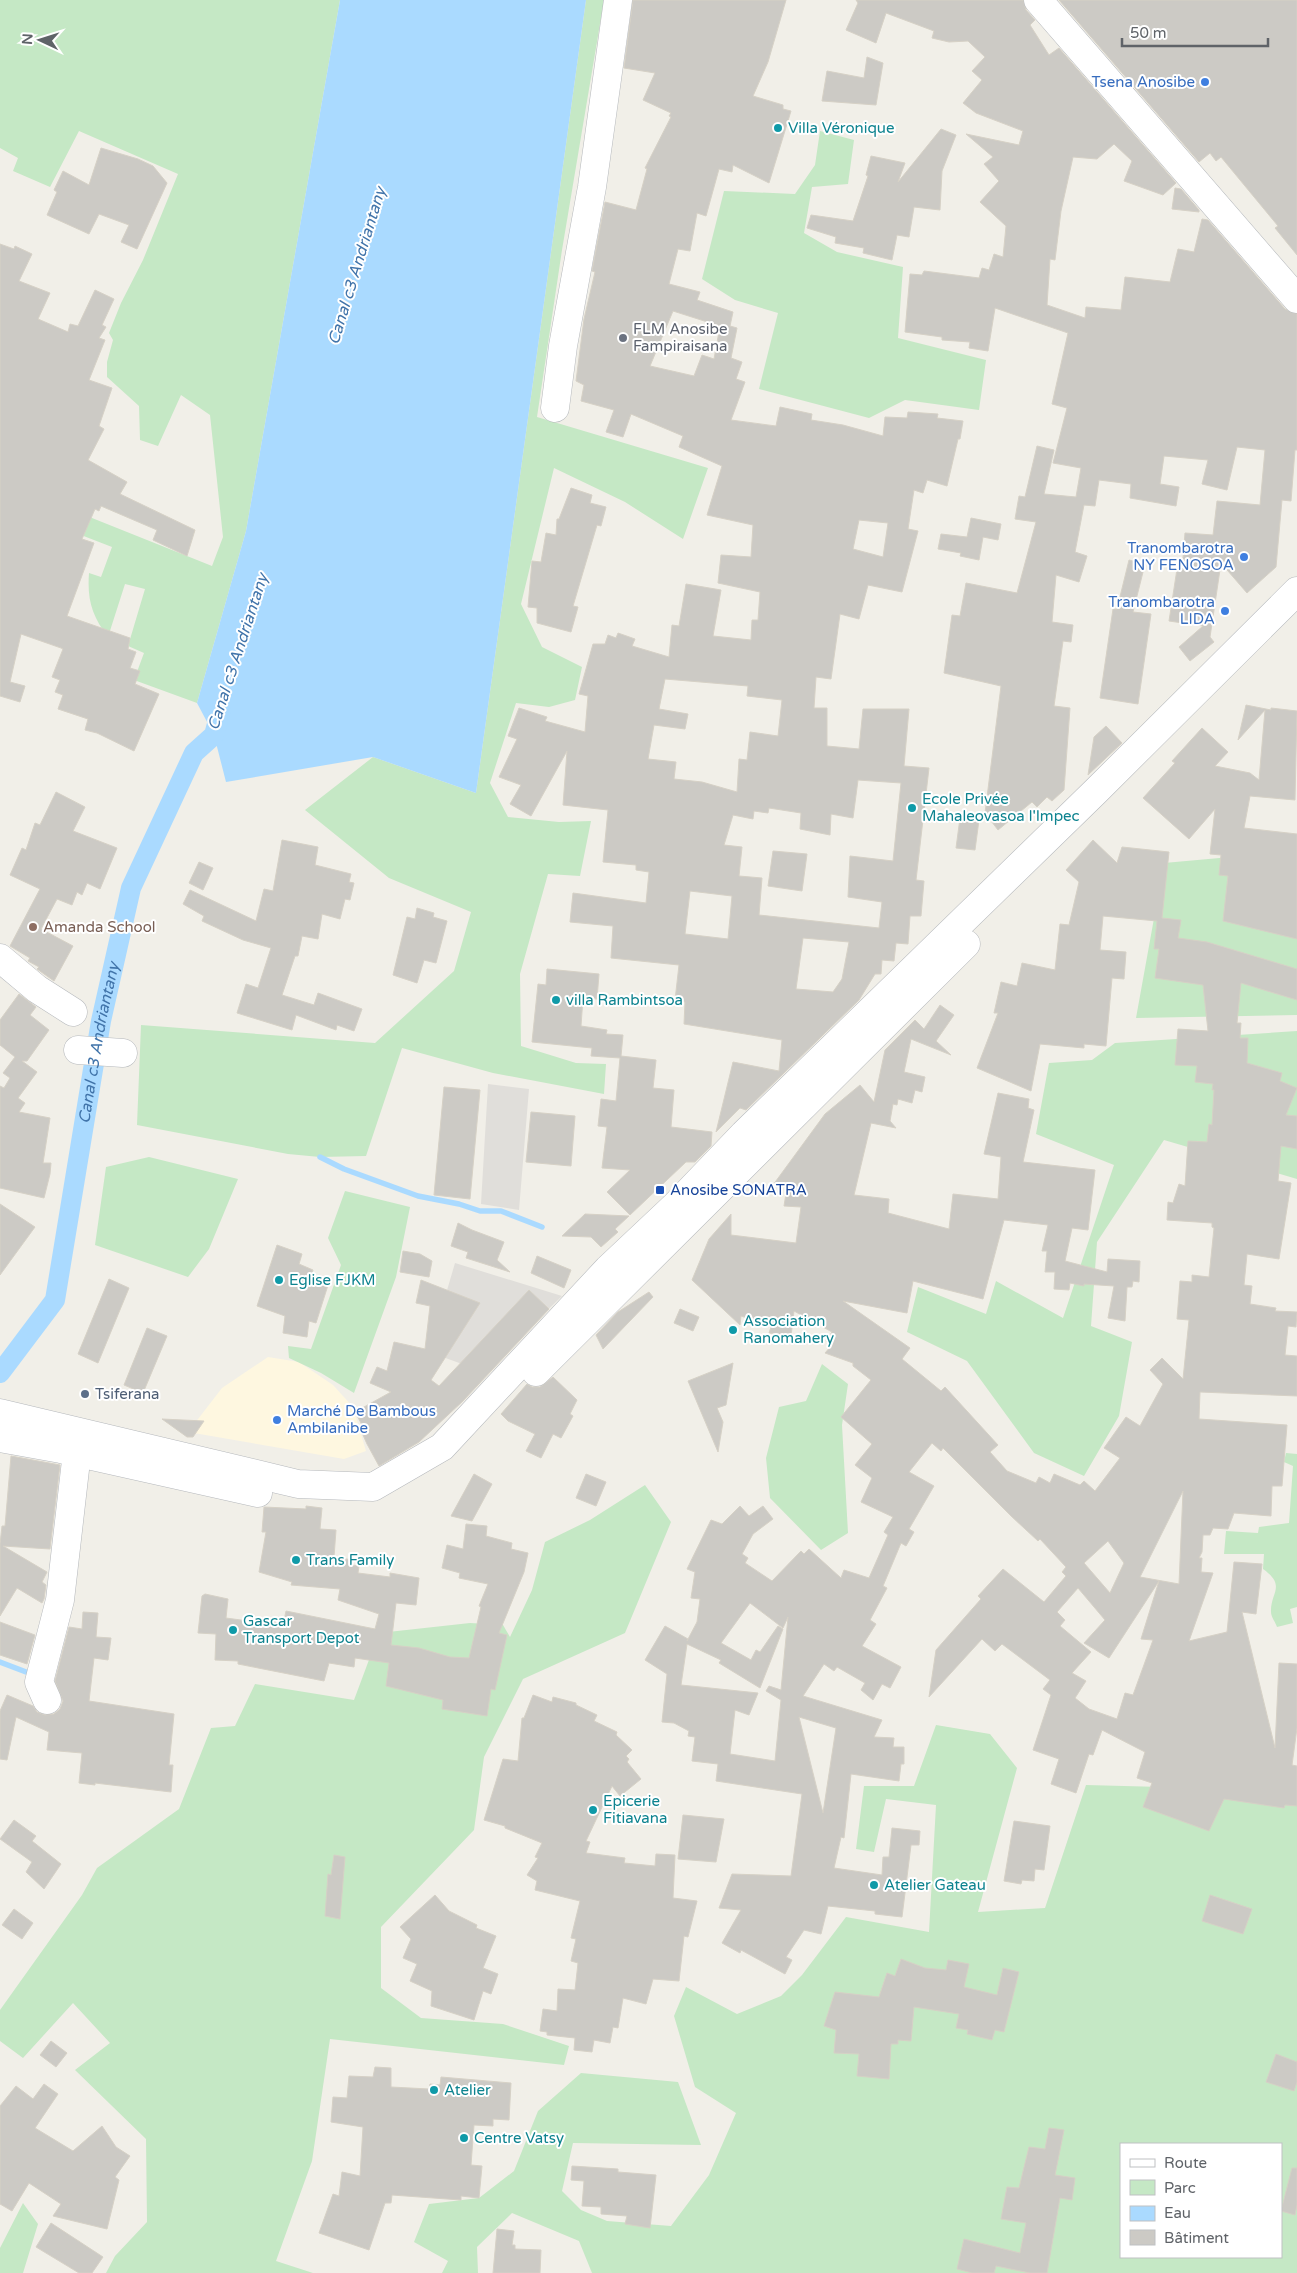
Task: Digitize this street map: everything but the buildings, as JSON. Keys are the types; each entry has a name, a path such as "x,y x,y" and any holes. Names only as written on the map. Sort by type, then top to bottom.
{"street":[{"path":"555,408 563,346 592,187 618,0"},
{"path":"1038,0 1297,299"},
{"path":"1,1421 298,1484 373,1488 442,1447 608,1269 676,1205 744,1134 1297,591"},
{"path":"1,1421 77,1452 296,1502 368,1501 450,1458 1297,616"},
{"path":"0,958 37,989 73,1012"},
{"path":"78,1050 123,1053"},
{"path":"47,1700 39,1682 60,1600 77,1452"}],"shaded area":[{"path":"488,1084 529,1089 519,1210 481,1204"},
{"path":"455,1263 562,1296 484,1372 429,1352"},
{"name":"Marché De Bambous Ambilanibe","path":"268,1357 299,1362 333,1385 353,1407 366,1451 344,1459 188,1432 222,1388"}],"green space":[{"path":"0,0 340,0 246,531 197,703 134,680 144,653 128,646 145,589 125,584 108,637 94,615 90,600 89,573 101,577 112,547 81,535 87,516 212,566 223,537 210,415 181,395 158,446 140,440 139,406 107,377 107,362 113,340 109,333 121,303 143,260 178,174 79,131 50,187 13,171 18,158 0,148"},
{"path":"586,0 604,0 562,250 537,417 708,468 683,539 625,502 554,468 521,604 542,647 582,667 575,700 549,707 516,703 490,783 508,817 559,822 591,821 580,876 548,874 520,974 521,1046 576,1063 606,1064 604,1094 493,1073 402,1048 366,1156 320,1157 288,1154 137,1125 141,1025 375,1043 454,971 471,912 389,878 305,810 373,757 476,793"},
{"path":"820,131 854,140 848,184 812,187 804,233 837,252 903,267 898,338 986,360 979,410 905,400 869,418 759,389 778,313 735,300 702,279 724,191 795,194 815,165"},
{"path":"1264,854 1297,856 1297,1015 1136,1018 1164,863"},
{"path":"1297,1031 1297,1179 1164,1140 1097,1242 1091,1326 1132,1342 1119,1416 1084,1476 1034,1453 967,1361 907,1332 918,1287 986,1314 996,1281 1063,1318 1114,1165 1036,1134 1049,1063 1092,1060 1115,1043"},
{"path":"149,1157 238,1179 209,1249 188,1277 95,1245 106,1167"},
{"path":"345,1191 410,1207 396,1277 354,1393 321,1373 289,1358 288,1346 311,1349 341,1265 328,1238"},
{"path":"822,1364 848,1384 842,1425 848,1533 821,1550 770,1498 766,1458 779,1407 806,1401"},
{"path":"1286,1453 1297,1454 1297,1607 1290,1609 1293,1623 1277,1627 1271,1612 1276,1585 1270,1575 1263,1569 1264,1554 1224,1554 1226,1531 1258,1533 1259,1527 1289,1523 1293,1466 1284,1462"},
{"path":"645,1485 671,1522 625,1633 523,1679 484,1757 474,1830 381,1927 381,1988 421,2018 503,2024 569,2046 564,2065 330,2039 312,2161 276,2261 313,2273 106,2273 115,2256 147,2222 146,2139 75,2070 110,2043 73,2003 23,2058 0,2041 0,2010 82,1895 97,1868 179,1809 211,1728 235,1726 255,1684 354,1700 379,1633 470,1623 503,1625 510,1637 532,1590 545,1542 590,1520"},
{"path":"936,1725 990,1734 1017,1768 978,1912 1045,1908 1086,1785 1238,1789 1297,1786 1297,2273 592,2273 579,2241 512,2213 477,2247 478,2273 442,2273 448,2261 414,2242 429,2204 479,2198 514,2171 538,2111 581,2073 678,2082 701,2145 573,2143 562,2191 581,2210 607,2221 671,2226 709,2175 736,2113 695,2087 674,2016 686,1987 737,2014 781,1996 802,1975 846,1917 929,1932 936,1805 886,1799 874,1852 856,1849 864,1786 914,1786"},
{"path":"23,2203 38,2224 23,2273 0,2273 0,2248"}],"water":[{"path":"340,0 586,0 476,793 373,757 226,782 214,735 197,703 246,531"}],"waterway":[{"name":"Canal c3 Andriantany","path":"0,1373 55,1300 101,1021 131,888 194,753 214,735 221,710"},
{"path":"320,1157 344,1169 418,1196 459,1204 480,1211 501,1211 542,1227"},
{"path":"0,1662 34,1675"}],"place":[{"name":"Tsena Anosibe","path":"1205,82"},
{"name":"Villa Véronique","path":"778,128"},
{"name":"FLM Anosibe Fampiraisana","path":"623,338"},
{"name":"Tranombarotra NY FENOSOA","path":"1244,557"},
{"name":"Tranombarotra LIDA","path":"1225,611"},
{"name":"Ecole Privée Mahaleovasoa l'Impec","path":"912,808"},
{"name":"Amanda School","path":"33,927"},
{"name":"villa Rambintsoa","path":"556,1000"},
{"name":"Anosibe SONATRA","path":"660,1190"},
{"name":"Eglise FJKM","path":"279,1280"},
{"name":"Association Ranomahery","path":"733,1330"},
{"name":"Tsiferana","path":"85,1394"},
{"name":"Marché De Bambous Ambilanibe","path":"277,1420"},
{"name":"Trans Family","path":"296,1560"},
{"name":"Gascar Transport Depot","path":"233,1630"},
{"name":"Epicerie Fitiavana","path":"593,1810"},
{"name":"Atelier Gateau","path":"874,1885"},
{"name":"Atelier","path":"434,2090"},
{"name":"Centre Vatsy","path":"464,2138"}]}
